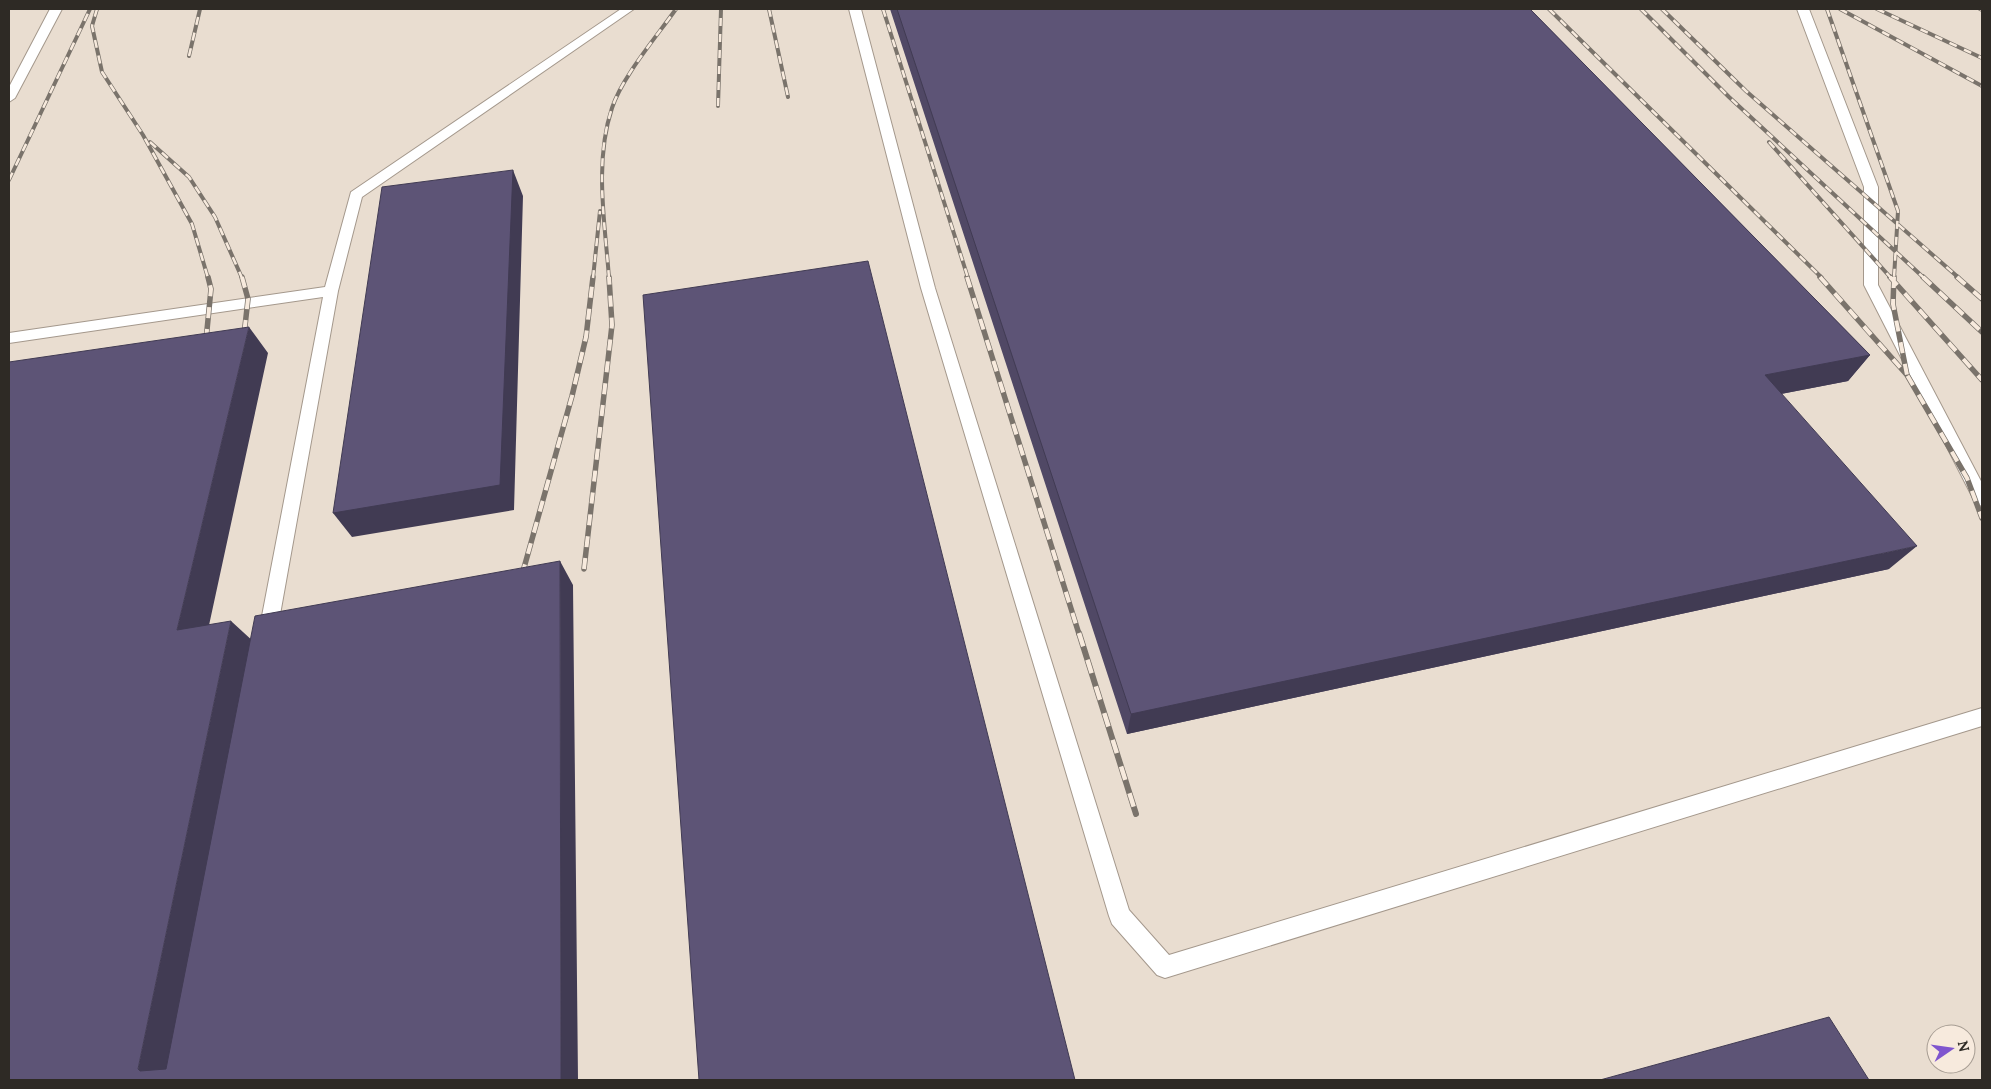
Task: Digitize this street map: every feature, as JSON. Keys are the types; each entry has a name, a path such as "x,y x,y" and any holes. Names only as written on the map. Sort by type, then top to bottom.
{"lane":[{"path":"9,98 56,9"},
{"path":"264,652 331,291 356,195 628,9"},
{"path":"855,9 928,288 1120,916 1165,967 1982,717"},
{"path":"1803,9 1871,187 1871,285 1982,499"},
{"path":"9,338 331,291"}],"building":[{"path":"897,9 1530,9 1870,355 1765,375 1917,546 1131,714"},
{"path":"513,170 500,485 333,513 382,187"},
{"path":"868,261 1075,1080 699,1080 643,295"},
{"path":"249,327 177,630 231,621 138,1069 140,1071 166,1069 255,616 560,561 561,1080 9,1080 9,362"},
{"path":"1829,1017 1869,1080 1600,1080"}],"railway":[{"path":"9,180 90,9"},
{"path":"97,9 92,26 102,72 143,135 192,224 208,278"},
{"path":"189,56 200,9"},
{"path":"609,278 603,214 602,171 603,150 612,108 624,83 676,9"},
{"path":"718,106 721,9"},
{"path":"769,9 788,97"},
{"path":"883,9 968,278"},
{"path":"1549,9 1822,278"},
{"path":"1641,9 1729,97 1896,252"},
{"path":"1662,9 1746,91 1897,224"},
{"path":"1827,9 1898,211 1897,224"},
{"path":"1840,9 1982,86"},
{"path":"1877,9 1982,58"},
{"path":"150,142 189,177 215,217 242,278"},
{"path":"1769,142 1891,278"},
{"path":"593,278 600,211"},
{"path":"1896,252 1897,224"},
{"path":"1897,224 1959,278"},
{"path":"1894,278 1896,252"},
{"path":"1896,252 1924,278"},
{"path":"206,340 211,289 208,277"},
{"path":"242,277 248,299 244,335"},
{"path":"522,575 572,396 586,337 593,277"},
{"path":"584,569 612,325 609,277"},
{"path":"967,277 1079,634"},
{"path":"1820,277 1907,375"},
{"path":"1890,277 1894,281"},
{"path":"1894,277 1894,281"},
{"path":"1923,277 1982,332"},
{"path":"1957,277 1982,299"},
{"path":"1894,281 1982,380"},
{"path":"1894,281 1893,304 1907,375"},
{"path":"1907,375 1967,478 1982,518"},
{"path":"1079,633 1136,814"}]}
